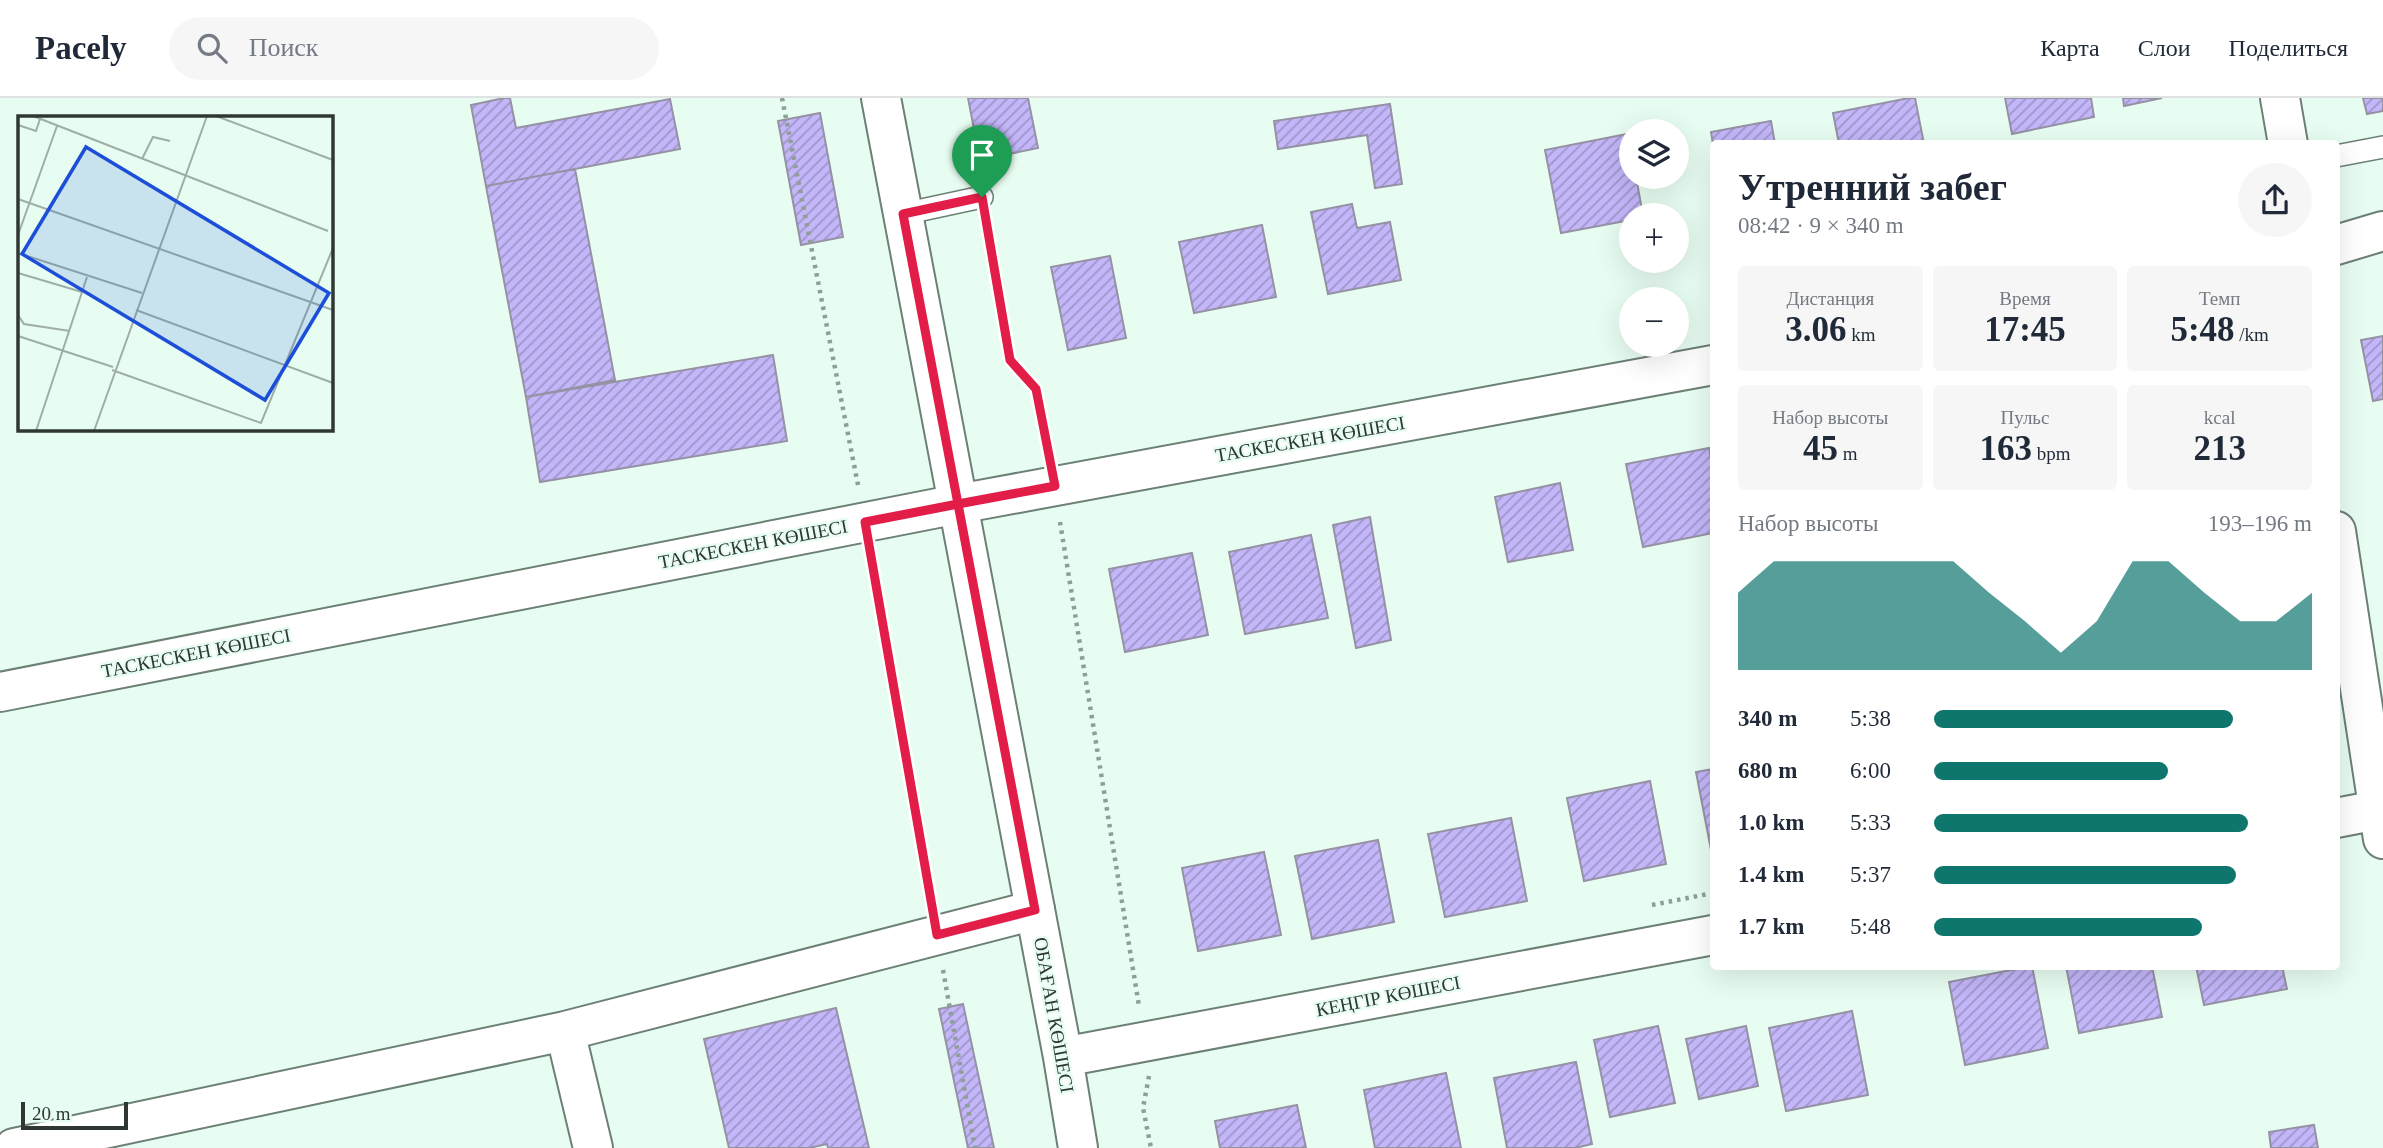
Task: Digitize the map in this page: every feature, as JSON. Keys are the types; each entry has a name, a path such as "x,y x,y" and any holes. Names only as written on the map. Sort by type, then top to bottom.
{"street":[{"name":"ОБАҒАН КӨШЕСІ","path":"881,98 1063,1056 1078,1148"},
{"path":"2280,98 2287,140"},
{"path":"2340,244 2383,231"},
{"name":"ТАСКЕСКЕН КӨШЕСІ","path":"0,692 958,504 1710,366"},
{"path":"2340,557 2381,819 2340,818"},
{"path":"13,1148 565,1031 1035,910"},
{"name":"КЕҢГІР КӨШЕСІ","path":"1063,1056 1710,936"},
{"path":"565,1031 593,1148"}],"lane":[{"path":"2340,155 2383,147"},
{"path":"903,214 982,197"}],"path":[{"path":"782,98 865,522 975,1148"},
{"path":"982,197 1010,360 1036,389 1055,486 1138,1006 1152,1004"},
{"path":"1645,907 1710,894"}],"building":[{"path":"510,98 516,128 670,99 680,149 486,186 471,105"},
{"path":"968,98 1028,98 1038,148 980,160"},
{"path":"1915,98 1923,140 1838,140 1833,113"},
{"path":"2005,98 2091,98 2094,117 2012,134"},
{"path":"2123,98 2162,98 2124,106"},
{"path":"2363,98 2383,98 2383,111 2367,114"},
{"path":"1390,104 1402,184 1375,188 1367,135 1278,149 1274,121"},
{"path":"820,113 843,237 801,245 778,121"},
{"path":"1771,121 1774,140 1712,140 1711,132"},
{"path":"1619,136 1619,189 1638,189 1641,203 1619,203 1619,222 1561,233 1545,150"},
{"path":"575,169 615,380 526,397 486,186"},
{"path":"1352,204 1357,228 1390,222 1401,280 1328,294 1311,212"},
{"path":"1262,225 1276,297 1194,313 1179,242"},
{"path":"1110,256 1126,338 1068,350 1051,267"},
{"path":"2383,336 2383,399 2373,401 2361,340"},
{"path":"773,355 787,441 540,482 526,397"},
{"path":"1709,448 1710,534 1643,547 1626,464"},
{"path":"1560,483 1573,550 1508,562 1495,497"},
{"path":"1370,517 1391,640 1356,648 1333,525"},
{"path":"1311,535 1328,618 1245,634 1229,552"},
{"path":"1192,553 1208,635 1125,652 1109,569"},
{"path":"1710,770 1710,845 1696,772"},
{"path":"1650,781 1666,864 1584,881 1567,798"},
{"path":"1511,818 1527,901 1445,917 1428,834"},
{"path":"1378,840 1394,922 1312,939 1295,856"},
{"path":"1264,852 1281,935 1198,951 1182,868"},
{"path":"2011,970 2033,970 2048,1048 1965,1065 1949,982"},
{"path":"2067,970 2153,970 2162,1017 2079,1033"},
{"path":"2197,970 2283,970 2287,989 2204,1005"},
{"path":"963,1004 994,1148 968,1148 939,1009"},
{"path":"836,1008 869,1148 828,1148 827,1144 809,1148 729,1148 704,1039"},
{"path":"1852,1011 1868,1095 1786,1111 1769,1028"},
{"path":"1658,1026 1675,1103 1610,1117 1594,1040"},
{"path":"1746,1026 1758,1086 1699,1099 1686,1039"},
{"path":"1576,1062 1592,1144 1575,1148 1507,1148 1494,1078"},
{"path":"1446,1073 1461,1148 1375,1148 1364,1090"},
{"path":"1297,1105 1306,1148 1220,1148 1215,1121"},
{"path":"2314,1125 2318,1148 2271,1148 2269,1132"}],"route":[{"path":"982,197 903,214 958,504 865,522 937,935 1035,910 958,504 1055,486 1036,389 1010,360 982,197"}]}
